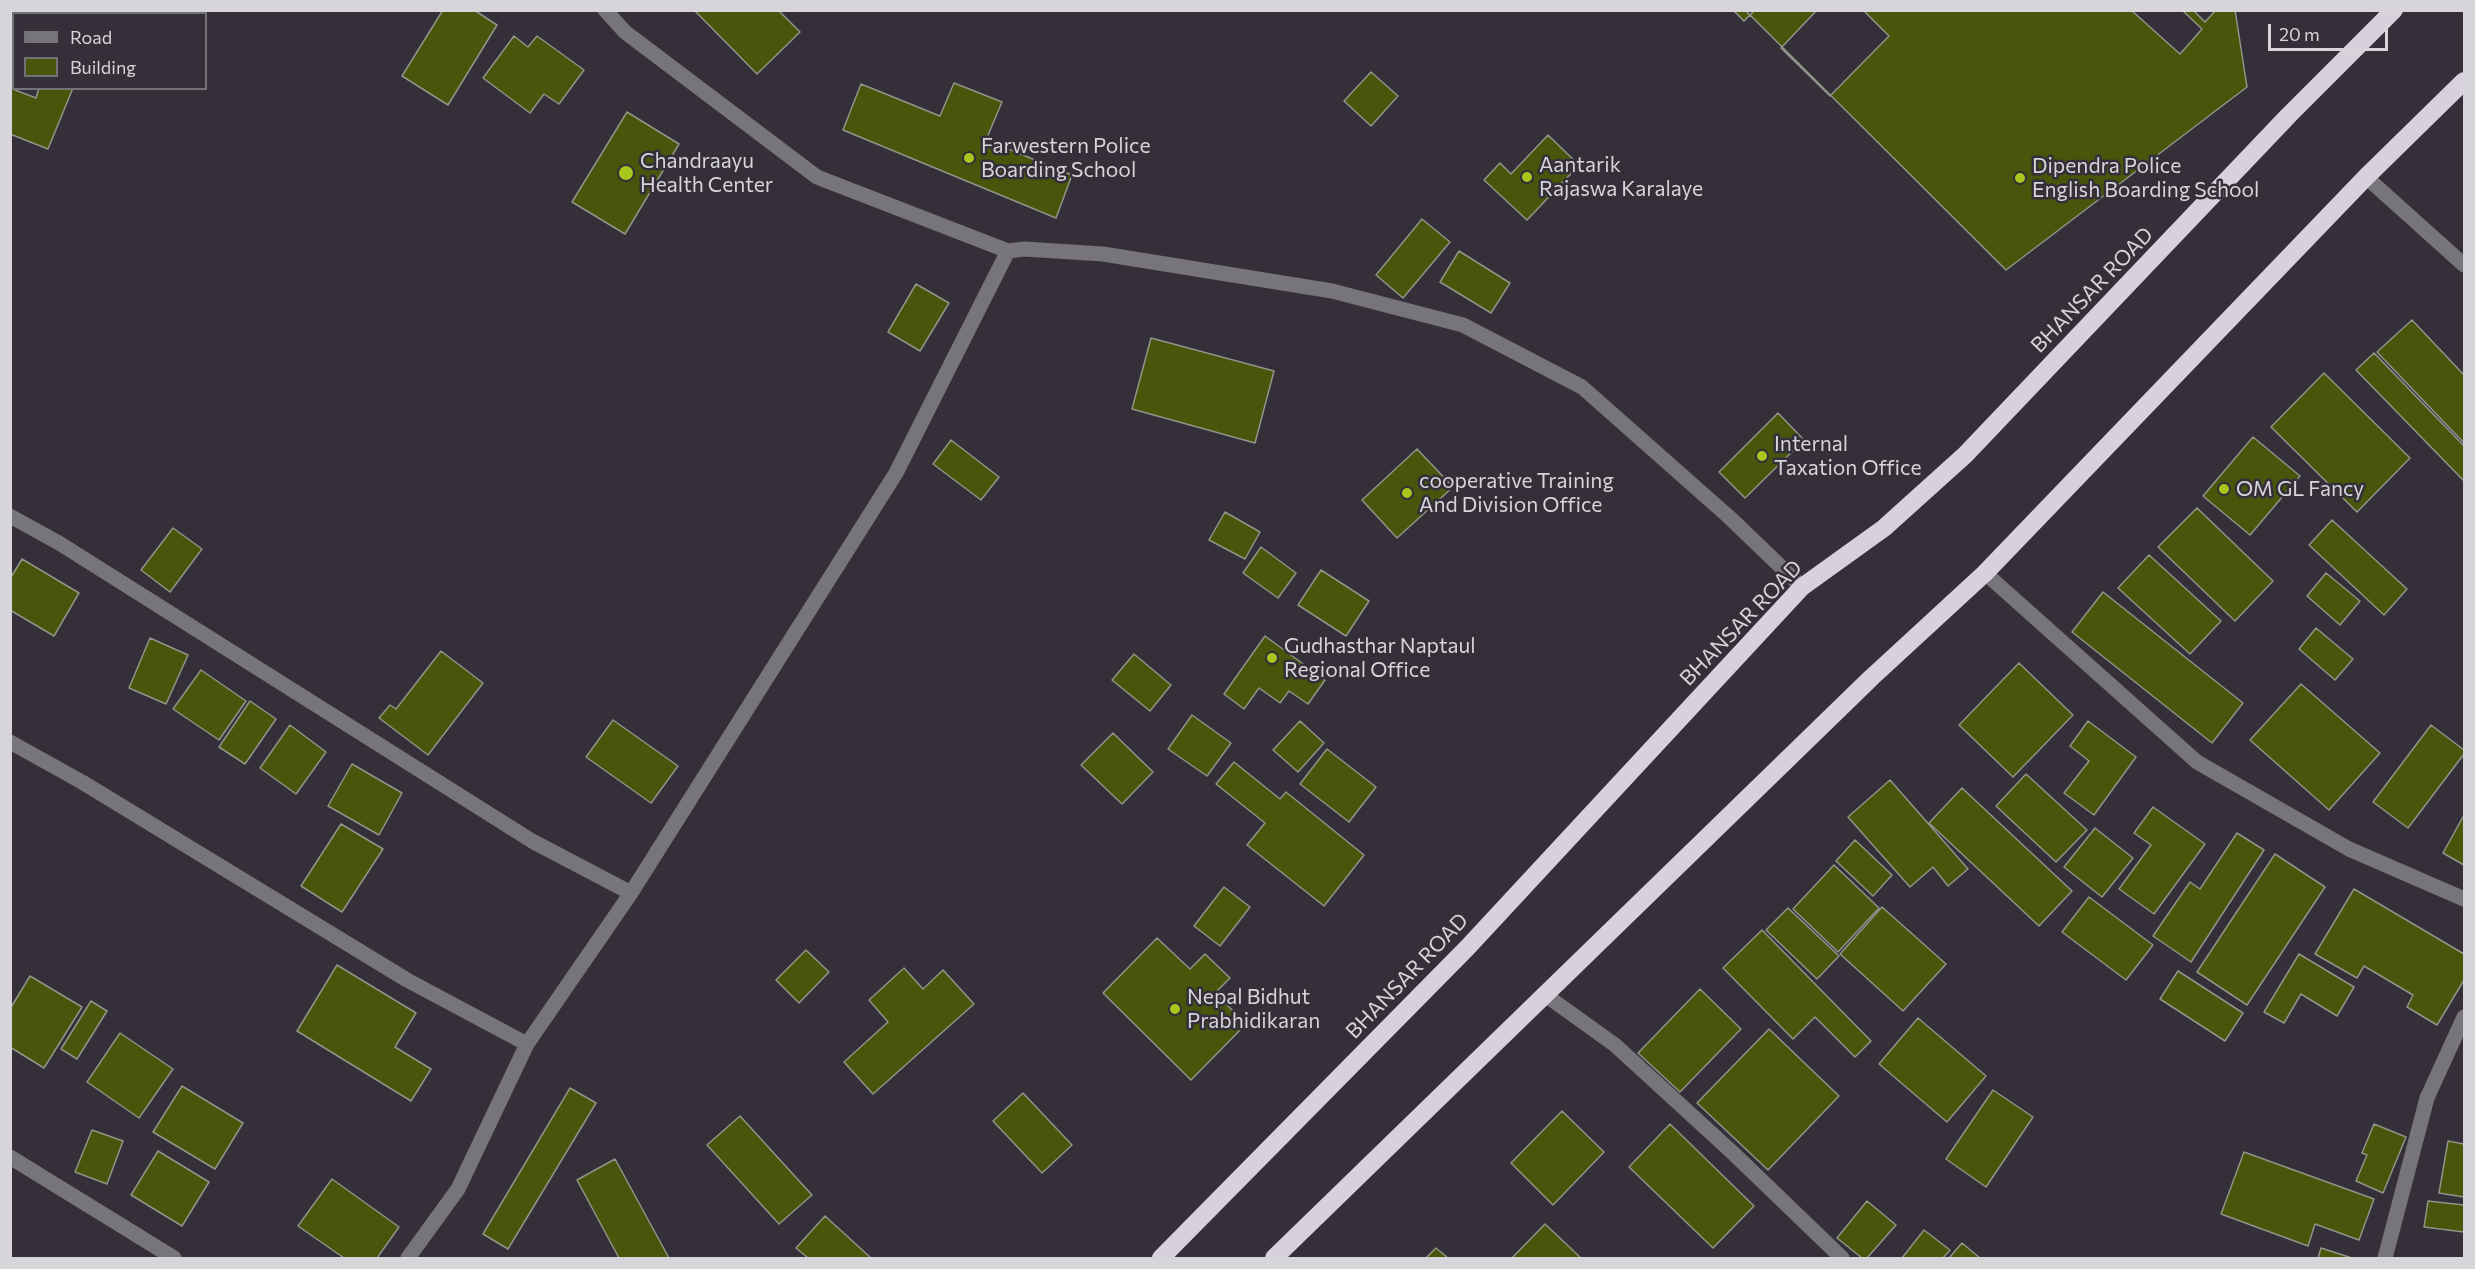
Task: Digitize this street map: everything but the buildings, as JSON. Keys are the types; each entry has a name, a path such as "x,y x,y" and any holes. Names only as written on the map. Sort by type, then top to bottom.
{"highway":[{"name":"BHANSAR ROAD","path":"1161,1258 1467,948 1802,587 1884,528 1965,455 2289,115 2394,10"},
{"path":"1274,1258 1871,678 1985,573 2366,177 2464,81"}],"street":[{"path":"604,10 625,32 817,177 1008,251 1024,249 1103,254 1332,291 1463,325 1582,387 1729,517 1802,587"},
{"path":"2366,177 2464,265"},
{"path":"408,1258 458,1189 527,1044 631,893 896,473 1008,251"},
{"path":"10,516 69,549 532,842 631,893"},
{"path":"1985,573 2197,762 2349,849 2464,899"},
{"path":"10,742 82,782 407,980 527,1044"},
{"path":"1544,994 1616,1045 1842,1258"},
{"path":"2385,1258 2427,1098 2464,1017"},
{"path":"11,1159 174,1258"}],"place":[{"name":"Farwestern Police Boarding School","path":"969,158"},
{"name":"Chandraayu Health Center","path":"626,173"},
{"name":"Aantarik Rajaswa Karalaye","path":"1527,177"},
{"name":"Dipendra Police English Boarding School","path":"2020,178"},
{"name":"Internal Taxation Office","path":"1762,456"},
{"name":"OM GL Fancy","path":"2224,489"},
{"name":"cooperative Training And Division Office","path":"1407,493"},
{"name":"Gudhasthar Naptaul Regional Office","path":"1272,658"},
{"name":"Nepal Bidhut Prabhidikaran","path":"1175,1009"}]}
